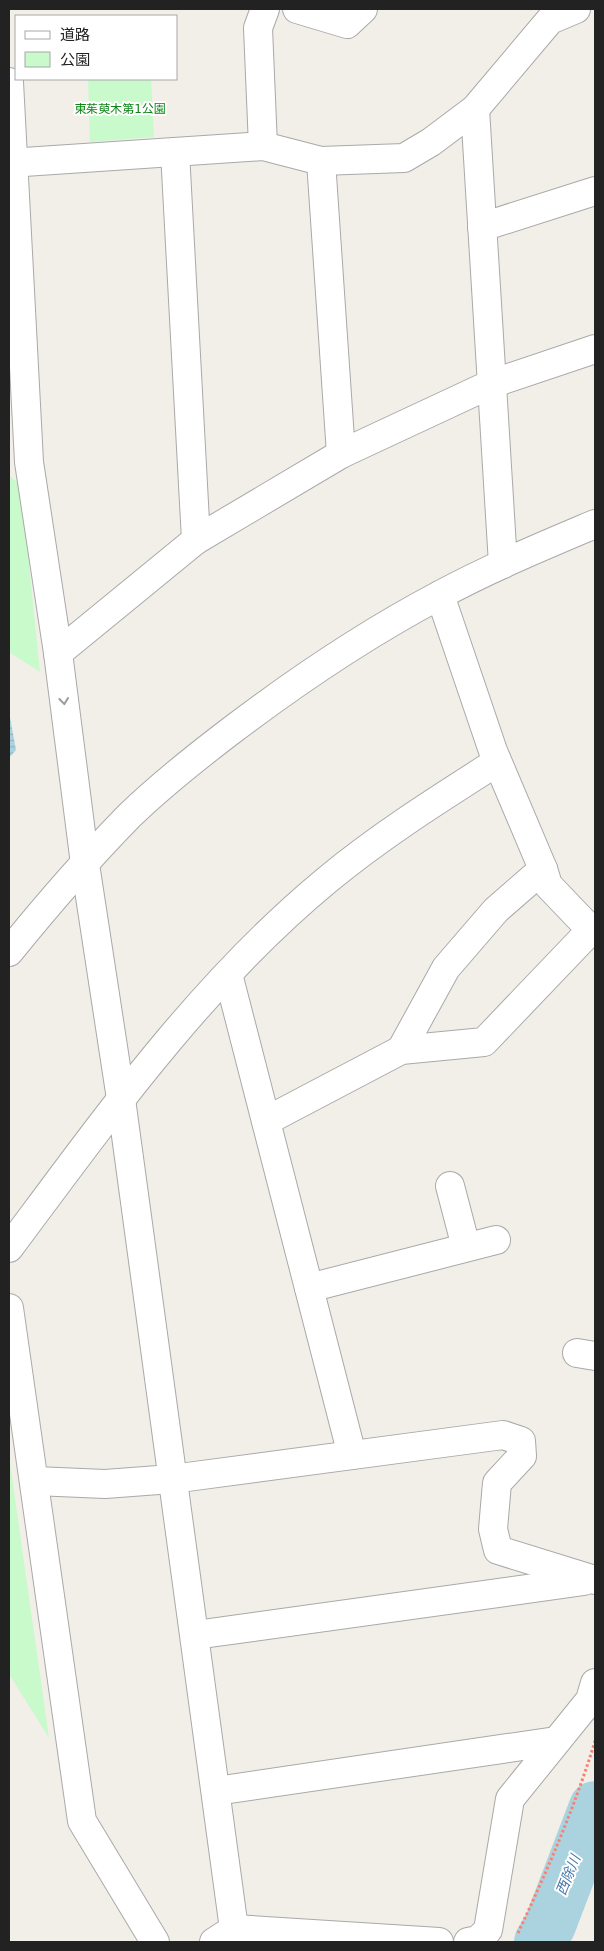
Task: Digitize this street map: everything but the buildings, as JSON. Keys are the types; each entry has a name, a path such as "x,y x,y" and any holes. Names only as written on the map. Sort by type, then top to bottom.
{"street":[{"path":"263,146 258,28 265,9"},
{"path":"297,9 346,24 363,9"},
{"path":"11,162 263,146 322,161 404,158 431,142 475,109 550,20 576,9"},
{"path":"9,82 19,462 58,653 85,864 121,1100 216,1791 224,1936 439,1942"},
{"path":"475,109 503,564"},
{"path":"175,152 196,540"},
{"path":"322,161 341,454"},
{"path":"482,227 595,191"},
{"path":"58,653 196,540 341,454 491,384 595,349"},
{"path":"9,952 46,905 130,815 200,754 259,709 333,658 440,595 503,564 595,524"},
{"path":"266,1121 401,1050 484,1042 591,930 548,885 543,869 497,762 440,595"},
{"path":"9,1248 188,1015 268,932 327,880 400,825 497,762"},
{"path":"401,1050 446,968 496,910 543,869"},
{"path":"228,974 352,1455"},
{"path":"450,1186 466,1247"},
{"path":"309,1288 496,1240"},
{"path":"9,1308 82,1821 156,1942"},
{"path":"35,1481 105,1484 172,1479 503,1435 521,1441 522,1456 497,1483 493,1529 498,1550 594,1580"},
{"path":"195,1635 594,1580"},
{"path":"468,1942 478,1940 488,1930 510,1800 590,1700 595,1683"},
{"path":"216,1791 556,1741"}],"path":[{"path":"514,1942 542,1883 587,1770 595,1741"}],"green space":[{"name":"東茱萸木第1公園","path":"88,80 151,80 154,137 90,142"},
{"path":"9,475 21,486 40,672 9,652"},
{"path":"9,1456 49,1738 9,1674"}],"water":[{"path":"9,712 16,750 9,758"}],"waterway":[{"name":"西除川","path":"540,1942 550,1925 595,1807"}]}
